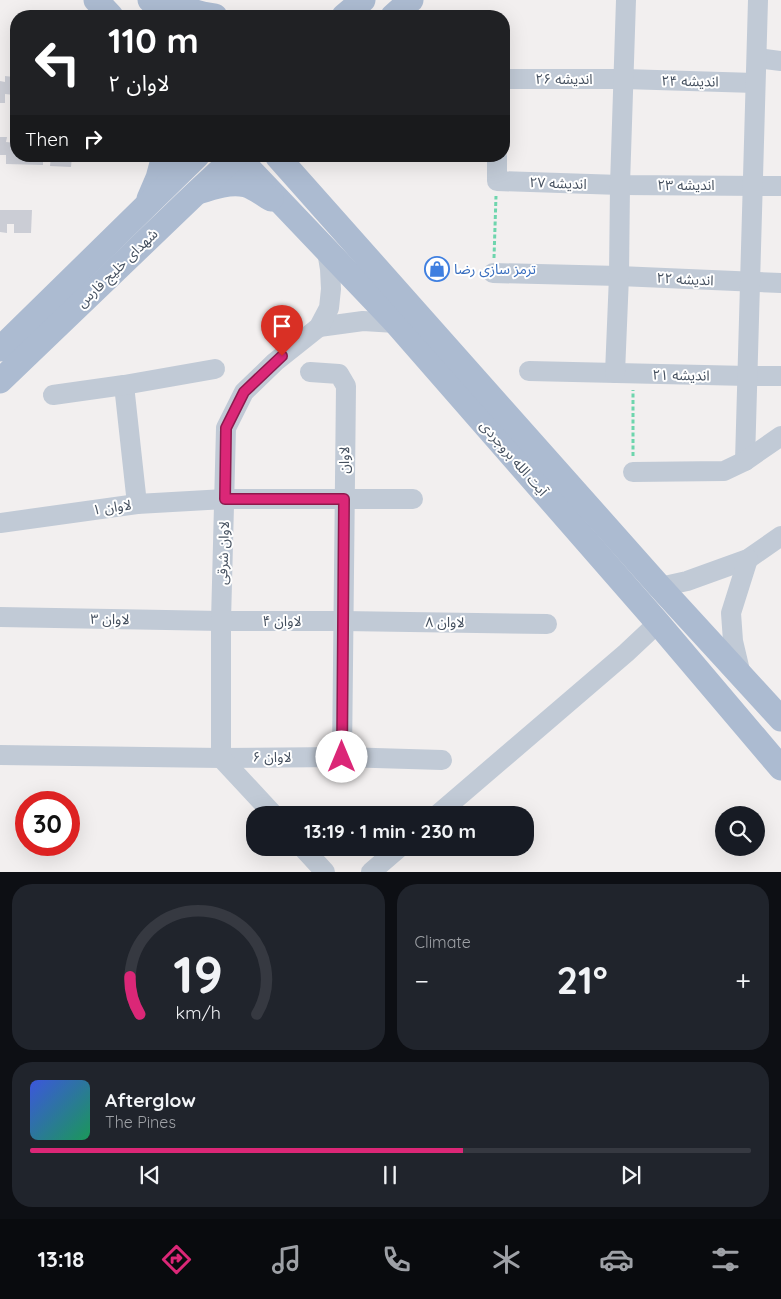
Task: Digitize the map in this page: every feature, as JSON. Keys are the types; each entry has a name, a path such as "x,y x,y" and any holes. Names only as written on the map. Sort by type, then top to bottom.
{"main road":[{"path":"96,0 105,10"},
{"path":"132,0 141,10"},
{"path":"150,0 188,10"},
{"path":"400,10 411,0"},
{"path":"147,204 162,162"},
{"name":"شهدای خلیج فارس","path":"0,349 191,162"},
{"name":"شهدای خلیج فارس","path":"0,381 230,162"},
{"name":"آیت الله بروجردی","path":"243,162 396,323 658,623 781,768"},
{"name":"آیت الله بروجردی","path":"282,162 660,587 781,719"},
{"path":"295,162 300,182"},
{"path":"196,193 213,187 231,184 246,185 283,205"}],"street":[{"path":"624,373 619,276 626,0"},
{"path":"745,461 758,0"},
{"path":"756,58 781,61"},
{"name":"اندیشه ۲۶","path":"510,78 624,79"},
{"name":"اندیشه ۲۴","path":"624,79 755,83"},
{"path":"497,162 497,181"},
{"name":"اندیشه ۲۷","path":"497,181 620,185"},
{"name":"اندیشه ۲۳","path":"620,185 781,186"},
{"path":"319,327 329,308 331,289 327,250"},
{"name":"اندیشه ۲۲","path":"493,273 781,283"},
{"path":"319,327 363,321 396,323"},
{"name":"لاوان شرقی","path":"221,758 221,621 226,428 244,392 274,362 319,327"},
{"path":"53,395 216,369"},
{"name":"اندیشه ۲۱","path":"529,371 781,376"},
{"name":"لاوان","path":"310,372 339,374 346,386 342,757"},
{"path":"124,385 137,504"},
{"path":"633,472 724,471 745,461 781,436"},
{"name":"لاوان ۱","path":"0,523 137,504 225,499 344,499"},
{"path":"344,499 413,499"},
{"path":"660,587 687,581 748,559 781,536"},
{"path":"741,675 733,642 731,612 748,559"},
{"name":"لاوان ۳","path":"0,617 221,621"},
{"name":"لاوان ۴","path":"221,621 343,621"},
{"name":"لاوان ۸","path":"343,621 547,624"},
{"path":"447,806 658,623"},
{"path":"0,755 221,758 266,806"},
{"name":"لاوان ۶","path":"221,758 342,757 442,760"},
{"path":"310,856 325,872"},
{"path":"371,872 390,856"}],"path":[{"path":"493,273 497,181"},
{"path":"624,373 633,472"}],"building":[{"path":"5,76 10,77 10,95 5,94 5,103 0,103 0,81 5,82"},
{"path":"0,137 7,137 6,142 10,142 10,162 43,162 43,165 6,164 6,155 0,155"},
{"path":"50,162 71,162 71,167 50,166"},
{"path":"0,210 32,210 31,233 14,233 14,224 7,224 7,233 0,232"}],"place":[{"name":"ترمز سازی رضا","path":"437,269"}],"route":[{"path":"282,356 244,392 226,428 225,499 344,499 342,757"}]}
